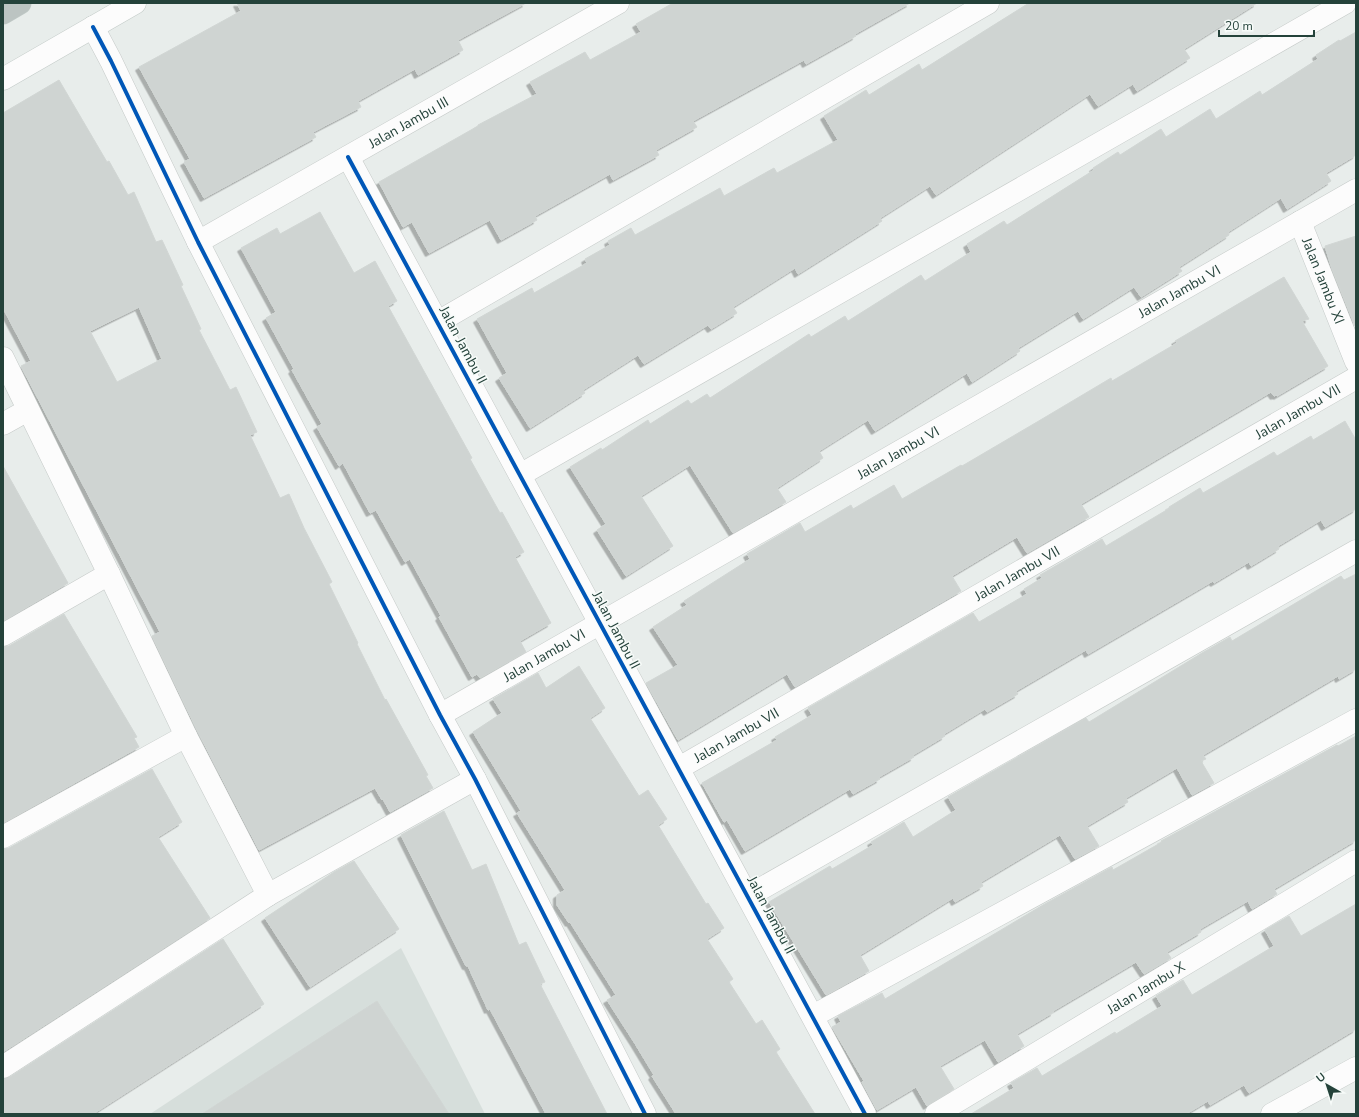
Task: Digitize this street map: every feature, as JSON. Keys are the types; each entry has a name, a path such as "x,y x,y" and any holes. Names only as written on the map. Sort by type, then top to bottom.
{"highway":[{"path":"3,13 20,3"}],"street":[{"path":"3,79 135,3"},
{"name":"Jalan Jambu III","path":"198,242 618,3"},
{"path":"438,322 988,3"},
{"path":"520,475 1345,3"},
{"path":"93,27 198,242 440,715 475,778 645,1114"},
{"name":"Jalan Jambu II","path":"348,157 866,1114"},
{"name":"Jalan Jambu VI","path":"440,715 1356,190"},
{"name":"Jalan Jambu XI","path":"1300,222 1356,362"},
{"path":"3,358 109,574 186,736 268,895"},
{"name":"Jalan Jambu VII","path":"679,768 1356,378"},
{"path":"3,424 28,410"},
{"path":"748,896 1356,551"},
{"path":"3,635 109,574"},
{"path":"812,1016 1356,720"},
{"path":"3,837 186,736"},
{"path":"3,1067 268,895 475,778"},
{"name":"Jalan Jambu X","path":"936,1114 1356,861"},
{"path":"1272,1114 1356,1068"}],"shaded area":[{"path":"401,948 485,1114 150,1114"}],"building":[{"path":"237,3 526,3 458,40 463,50 418,75 415,69 358,101 361,107 313,132 316,137 204,198 184,162 190,159 139,67 241,11"},
{"path":"673,3 910,3 806,64 804,60 693,121 697,127 656,150 659,155 613,180 610,174 535,216 537,220 501,240 490,220 429,253 412,222 403,227 379,182 478,125 537,94 530,82 585,52 590,60 641,32 636,24"},
{"path":"1029,3 1257,3 1184,49 1190,58 1137,91 1133,84 1098,106 1090,94 936,195 930,186 880,218 882,221 798,274 795,268 733,307 737,313 711,329 708,325 644,364 638,355 583,390 585,393 530,428 499,378 507,373 477,319 532,288 534,293 587,263 585,259 610,245 608,241 631,228 635,235 720,188 724,196 774,168 777,173 838,140 824,116 866,90 869,95 919,64 922,70"},
{"path":"1356,32 1356,155 1326,173 1331,181 1287,209 1281,198 1228,232 1229,235 1179,267 1182,271 1141,297 1134,287 1083,319 1078,311 1018,348 1020,351 972,382 967,373 875,431 868,420 819,451 823,458 777,488 786,502 733,533 690,465 641,496 673,546 626,576 597,530 606,524 570,467 601,448 602,450 648,420 650,424 688,400 691,404 707,394 710,398 809,334 811,337 845,316 848,321 921,275 925,281 971,252 967,244 1004,221 1007,225 1094,170 1093,168 1118,152 1120,155 1161,129 1166,137 1210,109 1216,119 1260,91 1262,95 1318,59 1316,55 1339,40 1340,41"},
{"path":"59,80 107,162 109,161 128,195 134,192 156,242 162,240 183,285 181,286 201,329 199,330 230,390 236,387 257,432 250,435 280,498 289,494 304,528 332,582 329,584 358,643 357,644 385,700 386,699 428,775 426,776 433,788 390,812 375,788 259,850 197,730 152,636 160,632 21,366 31,361 3,308 3,113","holes":["139,307 162,359 117,382 90,331"]},
{"path":"320,212 354,273 375,261 397,301 388,306 472,458 470,459 524,552 515,557 551,623 520,641 526,652 480,678 477,674 472,677 439,617 441,616 410,559 405,562 376,510 370,513 343,463 339,466 317,427 322,424 292,370 294,369 266,318 276,312 241,248 277,228 280,234"},
{"path":"1356,236 1355,326 1332,269 1325,246"},
{"path":"1284,277 1309,319 1302,321 1328,366 1277,396 1274,396 1271,392 1081,504 1089,517 1027,553 1017,537 952,576 961,591 795,687 787,674 678,740 646,683 678,665 653,627 687,605 684,601 750,559 747,554 800,523 805,532 851,505 853,509 894,485 902,499 961,465 962,466 1111,378 1112,381 1177,343 1175,341"},
{"path":"1345,421 1356,440 1356,509 1325,527 1321,520 1278,546 1279,549 1251,566 1249,562 1214,583 1213,581 1088,654 1086,650 1016,691 1018,694 987,712 985,709 944,734 945,736 913,755 914,757 879,777 880,779 853,794 850,789 745,851 727,820 724,822 702,783 777,740 775,737 812,715 808,708 973,613 979,622 1027,594 1024,589 1042,578 1040,575 1102,539 1106,546 1170,508 1169,507 1200,488 1203,493 1274,452 1277,456 1311,436 1313,440"},
{"path":"3,466 68,583 3,621"},
{"path":"1356,574 1356,669 1339,679 1338,676 1203,755 1206,759 1201,761 1214,783 1192,795 1177,768 1126,798 1128,802 1087,826 1099,846 1075,859 1060,835 981,882 983,886 955,902 953,898 860,955 869,971 826,995 769,902 830,866 832,869 873,845 871,842 904,822 913,837 956,810 948,797 1086,718 1089,722 1202,653 1230,637 1232,641 1341,576 1344,580"},
{"path":"64,614 137,737 134,738 139,747 3,823 3,647 9,646"},
{"path":"579,666 605,708 590,718 639,796 648,790 667,819 658,825 706,904 708,903 724,928 707,939 733,979 729,982 756,1024 762,1020 780,1049 776,1052 815,1114 676,1114 652,1076 654,1075 607,1000 616,995 570,922 569,923 557,905 557,895 565,890 517,813 521,811 473,732 502,713 493,699 538,673 546,688"},
{"path":"1356,736 1356,840 1274,889 1277,894 1252,909 1248,901 1200,929 1201,932 1167,952 1171,958 1144,974 1136,962 1053,1011 1054,1012 1017,1034 1024,1046 998,1062 985,1040 940,1066 954,1089 927,1106 916,1087 877,1110 862,1082 864,1081 832,1027 841,1022 838,1016 882,993 885,999 1043,905 1112,867 1113,870 1162,842 1161,841"},
{"path":"152,769 182,822 158,837 210,918 3,1052 3,849 9,848"},
{"path":"444,811 472,870 486,864 519,945 526,942 545,982 540,984 607,1114 546,1114 490,1009 488,1010 468,966 466,966 401,835"},
{"path":"354,861 399,929 310,987 265,918 334,872"},
{"path":"1356,904 1356,1029 1249,1093 1244,1085 1210,1105 1208,1101 1186,1114 971,1114 1014,1088 1011,1083 1037,1068 1042,1076 1115,1032 1116,1034 1162,1006 1156,996 1183,980 1192,995 1274,946 1265,930 1289,916 1301,936"},
{"path":"223,939 264,1004 93,1114 3,1114 3,1079 10,1077"},
{"path":"377,1001 449,1114 202,1114"}],"cycle path":[{"path":"93,27 111,61 198,242 440,715 475,779 645,1114"},
{"path":"348,157 865,1114"}]}
